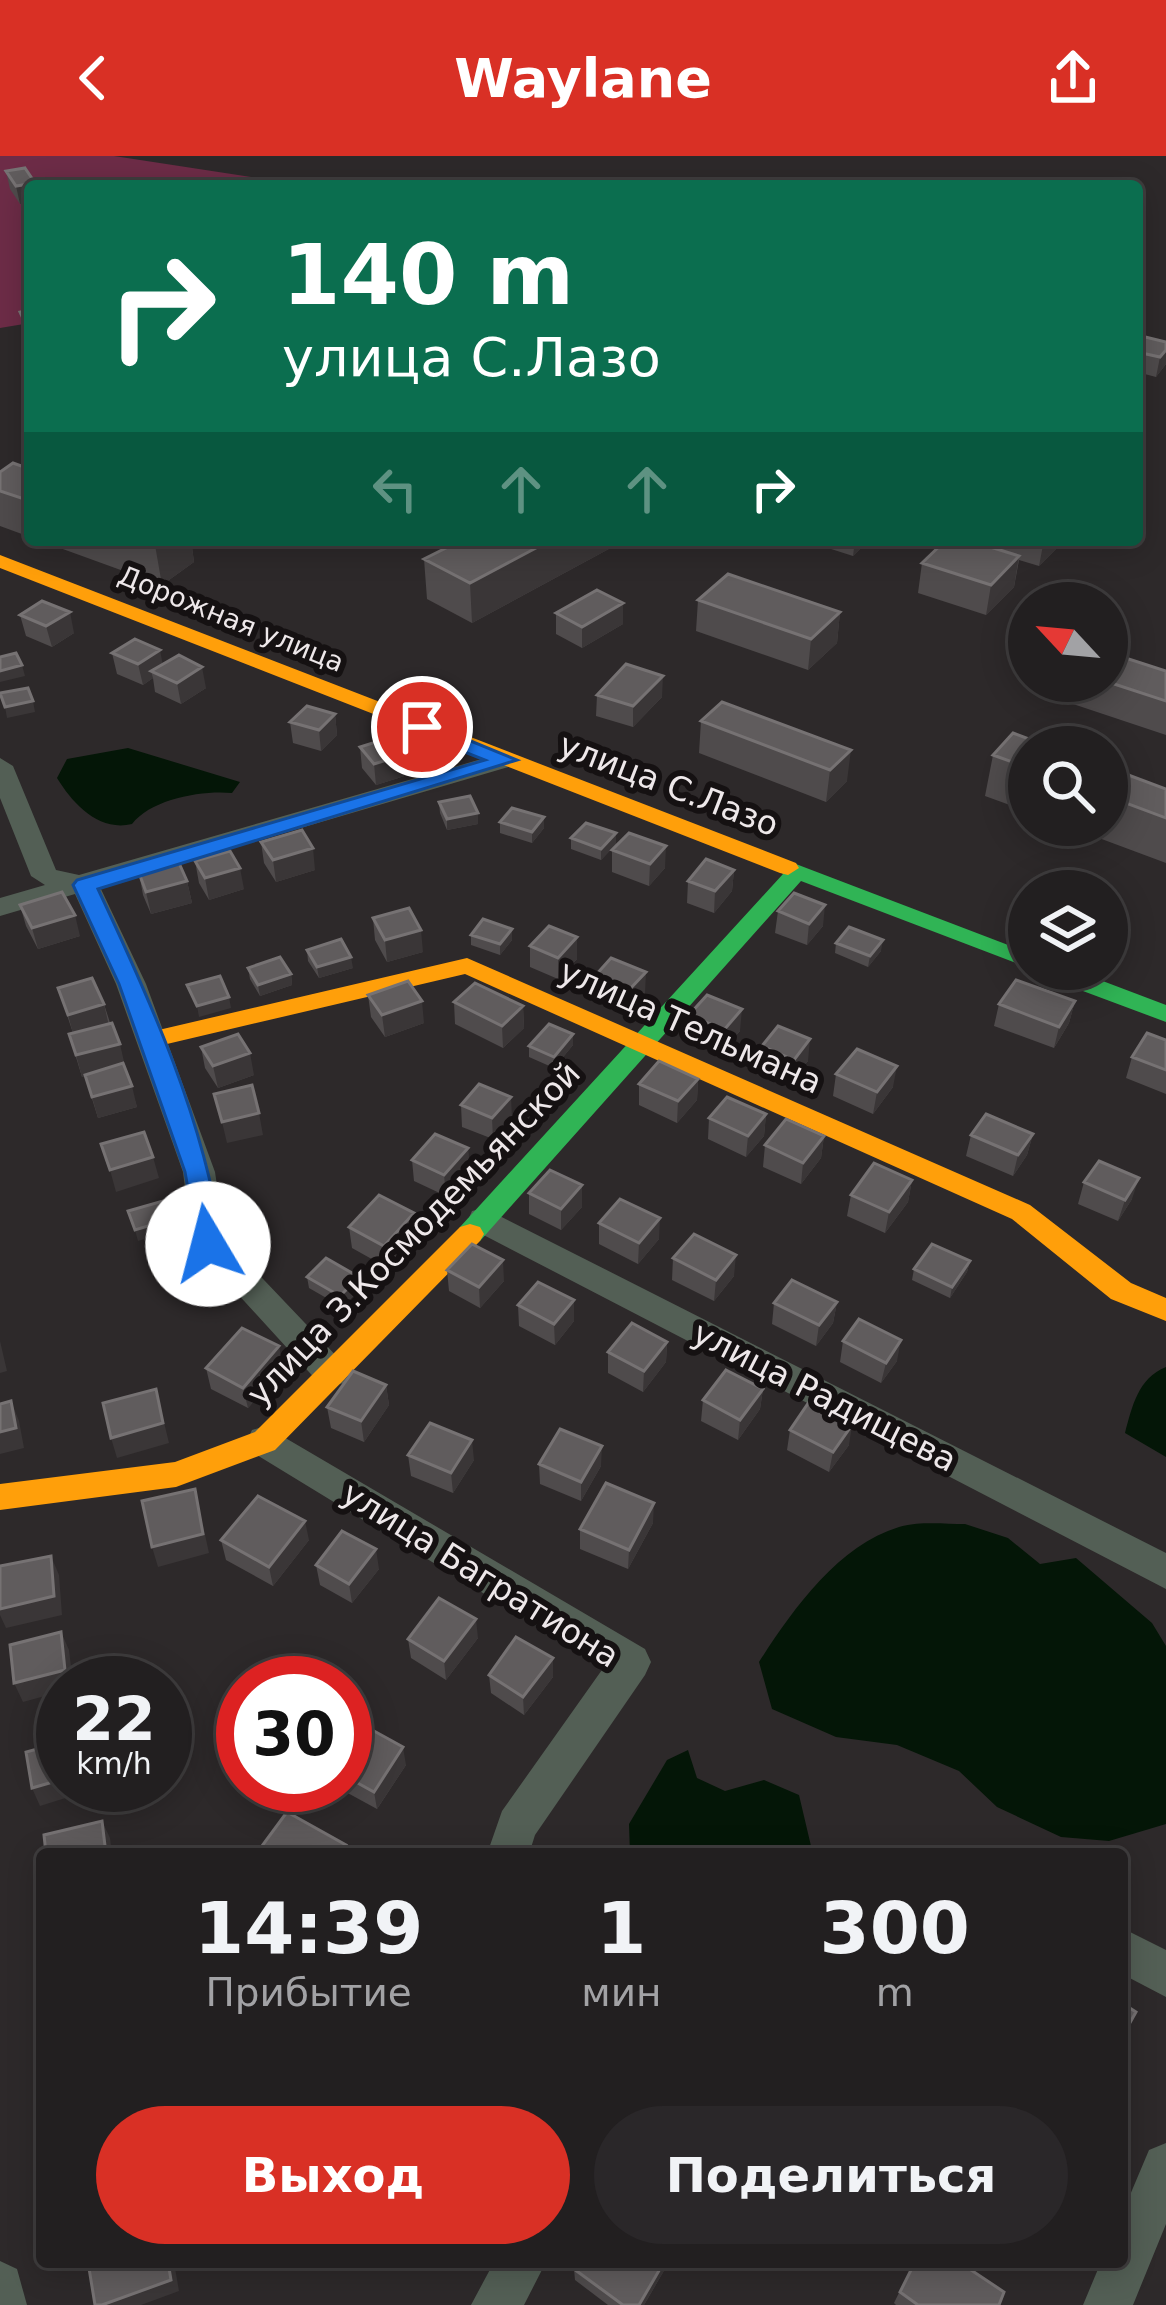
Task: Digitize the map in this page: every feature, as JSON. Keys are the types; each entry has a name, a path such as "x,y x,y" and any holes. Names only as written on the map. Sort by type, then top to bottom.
{"street":[{"name":"Дорожная улица","path":"0,561 506,760"},
{"name":"улица С.Лазо","path":"0,907 506,760 1008,954"},
{"path":"0,766 45,876 85,885 131,984 199,1172 208,1244 331,1373"},
{"name":"улица З.Космодемьянской","path":"0,1497 176,1474 265,1441 484,1220 797,872"},
{"name":"улица Тельмана","path":"151,1040 467,966 1021,1212 1121,1291 1166,1310"},
{"path":"1103,990 1166,1014"},
{"name":"улица Радищева","path":"484,1220 1166,1572"},
{"name":"улица Багратиона","path":"265,1441 631,1662 517,1825 510,1848"},
{"path":"1128,1953 1166,1975"},
{"path":"1128,2257 1166,2167"},
{"path":"496,2305 518,2268"},
{"path":"1108,2305 1124,2268"},
{"path":"0,2286 2,2305"}],"shaded area":[{"path":"0,156 114,156 271,180 24,180 24,324 0,328"},
{"path":"128,748 240,782 232,793 178,798 151,808 132,824 109,824 79,806 57,778 67,759"},
{"path":"1166,1367 1166,1457 1125,1433 1143,1386"},
{"path":"965,1524 1008,1538 1040,1564 1076,1558 1152,1623 1166,1646 1166,1824 1109,1841 1061,1837 997,1807 959,1771 897,1745 836,1737 772,1709 759,1662 818,1582 856,1549 899,1527"},
{"path":"688,1750 697,1778 725,1791 764,1780 799,1795 813,1848 630,1848 629,1824 667,1760"}],"building":[{"path":"25,168 33,180 16,186 6,171"},
{"path":"1143,336 1166,342 1160,357 1143,353"},
{"path":"13,463 24,467 24,499 0,491 0,472"},
{"path":"450,546 540,546 470,583 424,559"},
{"path":"940,546 987,546 1019,556 991,585 922,563"},
{"path":"728,574 840,612 811,639 698,600"},
{"path":"597,590 623,603 582,627 556,613"},
{"path":"42,601 70,612 46,626 20,615"},
{"path":"135,639 160,650 138,664 112,653"},
{"path":"16,653 22,665 0,671 0,657"},
{"path":"179,655 202,667 177,683 151,671"},
{"path":"1128,659 1166,671 1166,701 1128,689"},
{"path":"626,664 663,676 633,706 597,695"},
{"path":"28,688 33,701 5,707 0,693"},
{"path":"722,702 851,750 830,770 701,721"},
{"path":"307,706 335,714 319,730 290,722"},
{"path":"395,736 409,753 374,764 360,747"},
{"path":"1008,738 1008,760 993,755"},
{"path":"1128,775 1166,789 1166,818 1128,804"},
{"path":"470,796 478,813 447,819 439,802"},
{"path":"512,808 544,817 532,832 500,822"},
{"path":"586,823 616,833 601,849 571,838"},
{"path":"302,830 313,848 273,860 261,842"},
{"path":"629,833 666,846 650,864 612,850"},
{"path":"230,851 240,868 205,878 195,861"},
{"path":"706,859 734,870 715,891 688,881"},
{"path":"179,863 187,881 146,892 139,873"},
{"path":"62,892 75,915 32,928 20,905"},
{"path":"794,893 825,905 809,924 778,911"},
{"path":"409,908 421,930 385,940 373,918"},
{"path":"483,919 512,929 500,944 471,935"},
{"path":"549,926 577,937 558,958 530,946"},
{"path":"849,927 883,940 870,956 836,943"},
{"path":"341,939 351,957 317,967 307,950"},
{"path":"280,957 291,974 258,985 248,968"},
{"path":"611,958 646,972 629,990 595,976"},
{"path":"220,976 229,997 197,1006 187,985"},
{"path":"92,978 104,1004 68,1015 58,988"},
{"path":"408,981 422,1001 382,1015 368,995"},
{"path":"475,983 523,1006 502,1026 454,1002"},
{"path":"1009,990 1044,990 1075,1001 1059,1027 999,1004"},
{"path":"707,995 742,1009 724,1030 689,1015"},
{"path":"112,1023 120,1044 76,1055 69,1034"},
{"path":"549,1024 573,1034 554,1057 529,1046"},
{"path":"778,1026 810,1039 794,1060 762,1046"},
{"path":"1147,1033 1166,1040 1166,1070 1132,1057"},
{"path":"238,1034 250,1053 213,1066 201,1047"},
{"path":"857,1049 897,1066 877,1092 836,1074"},
{"path":"659,1061 698,1079 678,1101 639,1084"},
{"path":"123,1063 132,1086 92,1097 85,1075"},
{"path":"479,1084 511,1097 492,1118 461,1105"},
{"path":"252,1085 259,1113 222,1122 214,1094"},
{"path":"727,1097 766,1114 748,1136 709,1118"},
{"path":"986,1114 1033,1134 1018,1155 971,1135"},
{"path":"786,1119 824,1136 803,1163 765,1145"},
{"path":"144,1132 153,1157 110,1170 101,1144"},
{"path":"435,1134 468,1148 444,1175 412,1160"},
{"path":"1099,1161 1139,1178 1125,1200 1084,1182"},
{"path":"874,1163 912,1180 889,1212 851,1195"},
{"path":"550,1170 582,1185 561,1209 529,1193"},
{"path":"379,1195 414,1213 384,1246 349,1227"},
{"path":"170,1199 178,1217 135,1230 128,1211"},
{"path":"620,1199 660,1218 639,1243 599,1223"},
{"path":"694,1234 736,1255 716,1280 673,1258"},
{"path":"472,1244 503,1260 479,1287 447,1270"},
{"path":"932,1244 970,1261 952,1287 914,1269"},
{"path":"326,1258 359,1277 340,1296 307,1277"},
{"path":"792,1280 837,1302 819,1325 774,1303"},
{"path":"538,1282 574,1300 554,1324 518,1305"},
{"path":"859,1319 901,1340 886,1363 843,1341"},
{"path":"632,1323 667,1342 644,1371 608,1352"},
{"path":"242,1328 279,1346 243,1388 206,1368"},
{"path":"726,1370 763,1389 740,1420 703,1400"},
{"path":"353,1371 386,1385 361,1421 327,1407"},
{"path":"156,1389 163,1423 111,1438 103,1403"},
{"path":"11,1401 16,1428 0,1432 0,1404"},
{"path":"809,1402 852,1425 833,1452 790,1430"},
{"path":"430,1423 472,1440 451,1473 408,1455"},
{"path":"560,1429 602,1446 581,1482 539,1464"},
{"path":"606,1483 654,1503 629,1550 580,1529"},
{"path":"195,1489 203,1534 152,1547 142,1501"},
{"path":"258,1496 305,1521 269,1567 221,1540"},
{"path":"342,1531 376,1549 349,1584 316,1565"},
{"path":"51,1556 54,1596 0,1609 0,1566"},
{"path":"439,1598 476,1619 444,1661 408,1639"},
{"path":"61,1632 64,1656 36,1656 36,1677 14,1683 10,1645"},
{"path":"516,1637 553,1658 523,1697 489,1675"},
{"path":"372,1730 403,1747 372,1791"},
{"path":"36,1749 36,1787 32,1788 26,1752"},
{"path":"287,1812 346,1845 260,1848"},
{"path":"102,1821 105,1848 45,1848 44,1835"},
{"path":"89,2268 169,2268 171,2280 95,2305"},
{"path":"661,2268 639,2305 623,2305 574,2269"},
{"path":"912,2268 968,2268 1004,2292 999,2305 918,2305 900,2292"}],"traffic: fast":[{"path":"788,868 1008,954"},
{"path":"470,1234 797,872"},
{"path":"1103,990 1166,1014"}],"traffic: slow":[{"path":"0,561 788,868"},
{"path":"150,1040 467,966 1021,1212 1121,1291 1166,1310"},
{"path":"0,1497 176,1474 265,1441 470,1234"}],"route":[{"path":"208,1244 199,1172 131,984 85,885 506,760 422,727"}]}
